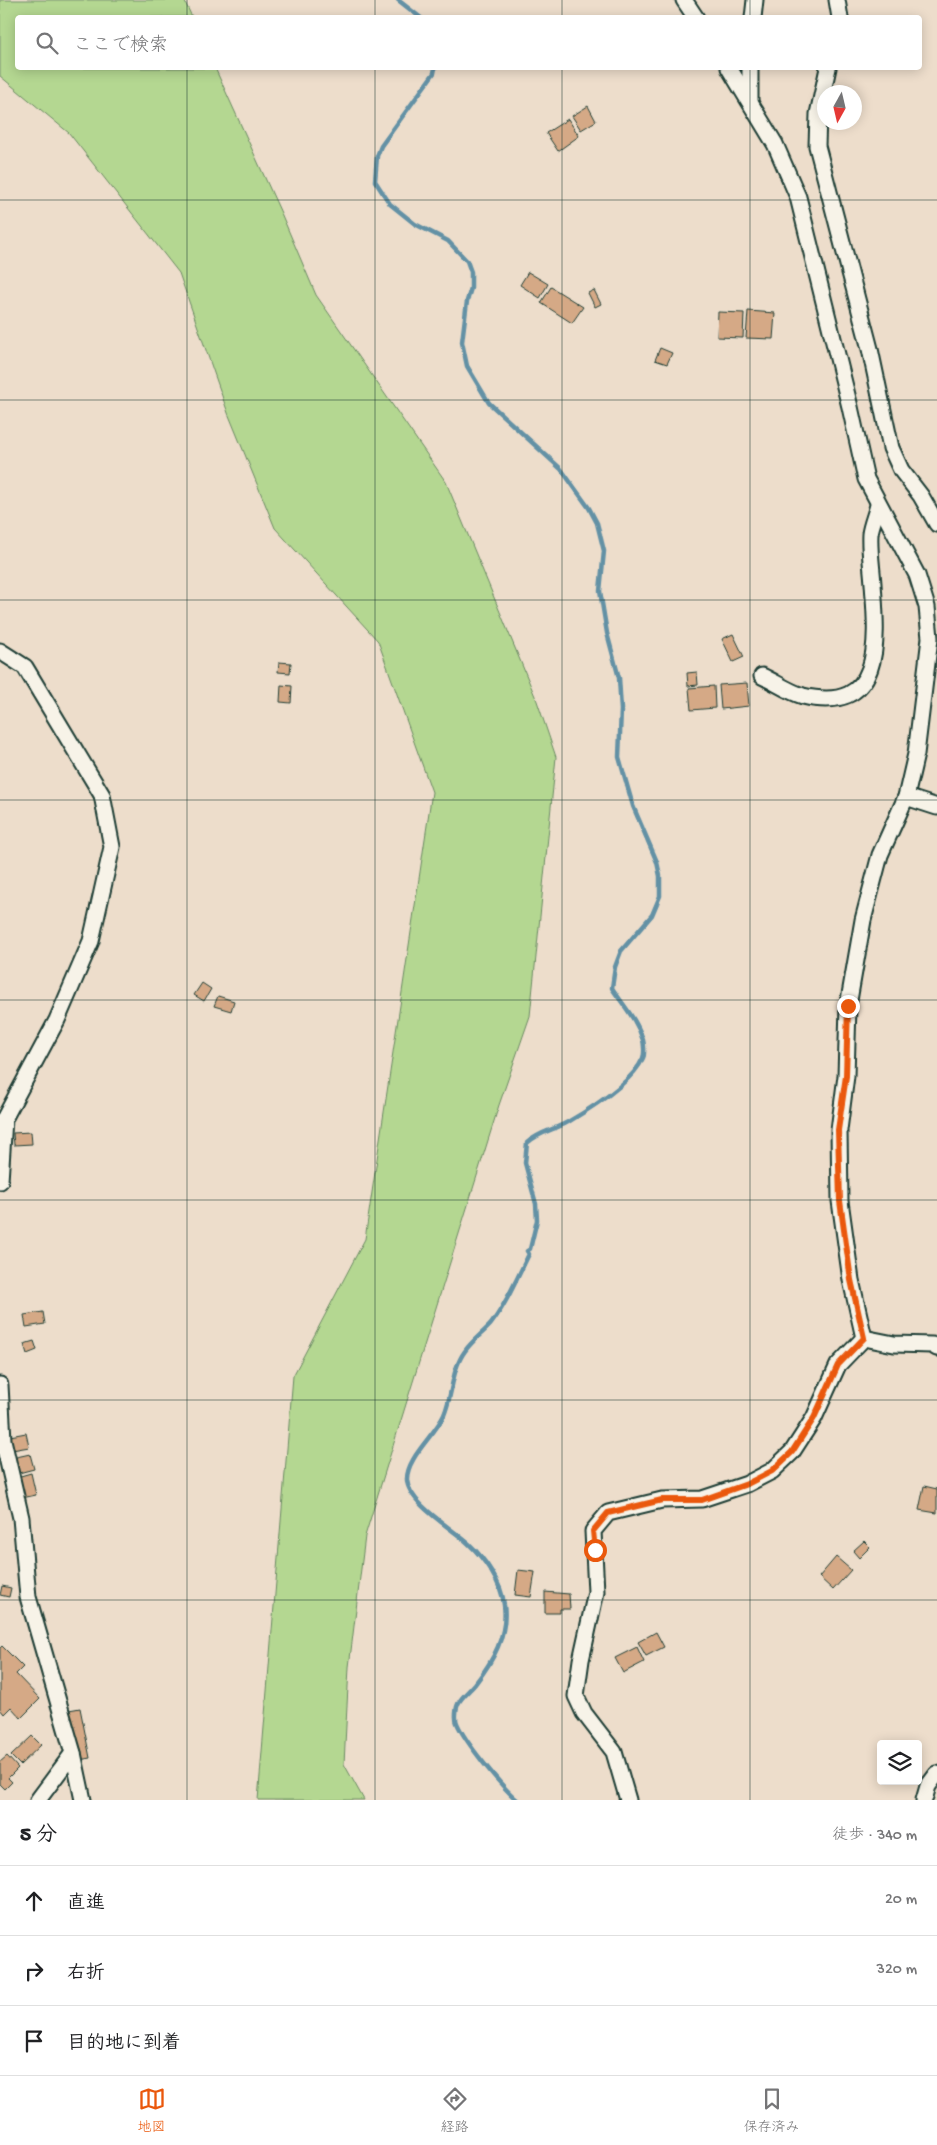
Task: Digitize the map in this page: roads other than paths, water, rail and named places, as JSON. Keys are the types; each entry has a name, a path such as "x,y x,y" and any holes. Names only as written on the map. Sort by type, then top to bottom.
{"street":[{"path":"684,0 694,15"},
{"path":"753,15 755,0"},
{"path":"837,0 840,15"},
{"path":"730,70 775,144 798,197 866,480 917,575 927,607 930,638 916,754 906,797 880,855 863,920 848,1006 846,1076 838,1130 840,1201 851,1280 864,1338"},
{"path":"750,70 750,100"},
{"path":"828,70 818,114 817,146 870,349 891,448 901,470 921,496 937,524"},
{"path":"762,676 802,696 832,700 846,697 863,684 873,660 874,651 876,625 870,534 878,505"},
{"path":"0,651 25,667 102,795 112,847 91,941 57,1020 4,1119 0,1181"},
{"path":"906,797 937,807"},
{"path":"864,1338 894,1344 932,1345 937,1348"},
{"path":"628,1800 614,1752 584,1713 576,1696 581,1660 596,1592 593,1531 608,1513 662,1500 702,1500 747,1484 772,1471 792,1452 814,1418 838,1365 864,1338"},
{"path":"0,1385 3,1440 21,1518 28,1597 73,1753 83,1800"},
{"path":"38,1800 73,1753"},
{"path":"924,1800 928,1786 937,1774"}],"waterway":[{"path":"398,0 417,15"},
{"path":"435,70 381,146 377,156 375,181 390,204 415,224 448,241 467,261 471,272 471,288 467,301 462,342 467,366 489,403 561,469 589,508 597,523 604,551 600,591 607,633 619,678 621,710 619,757 633,806 657,862 660,876 660,896 652,915 621,951 615,967 612,988 640,1033 644,1046 643,1058 630,1076 610,1094 568,1122 536,1136 527,1143 525,1163 536,1204 537,1220 530,1249 527,1251 529,1254 497,1316 460,1358 444,1415 416,1455 408,1472 409,1489 415,1498 432,1515 475,1550 496,1580 503,1597 504,1627 498,1647 488,1666 459,1701 456,1719 461,1731 475,1752 517,1800"}]}
